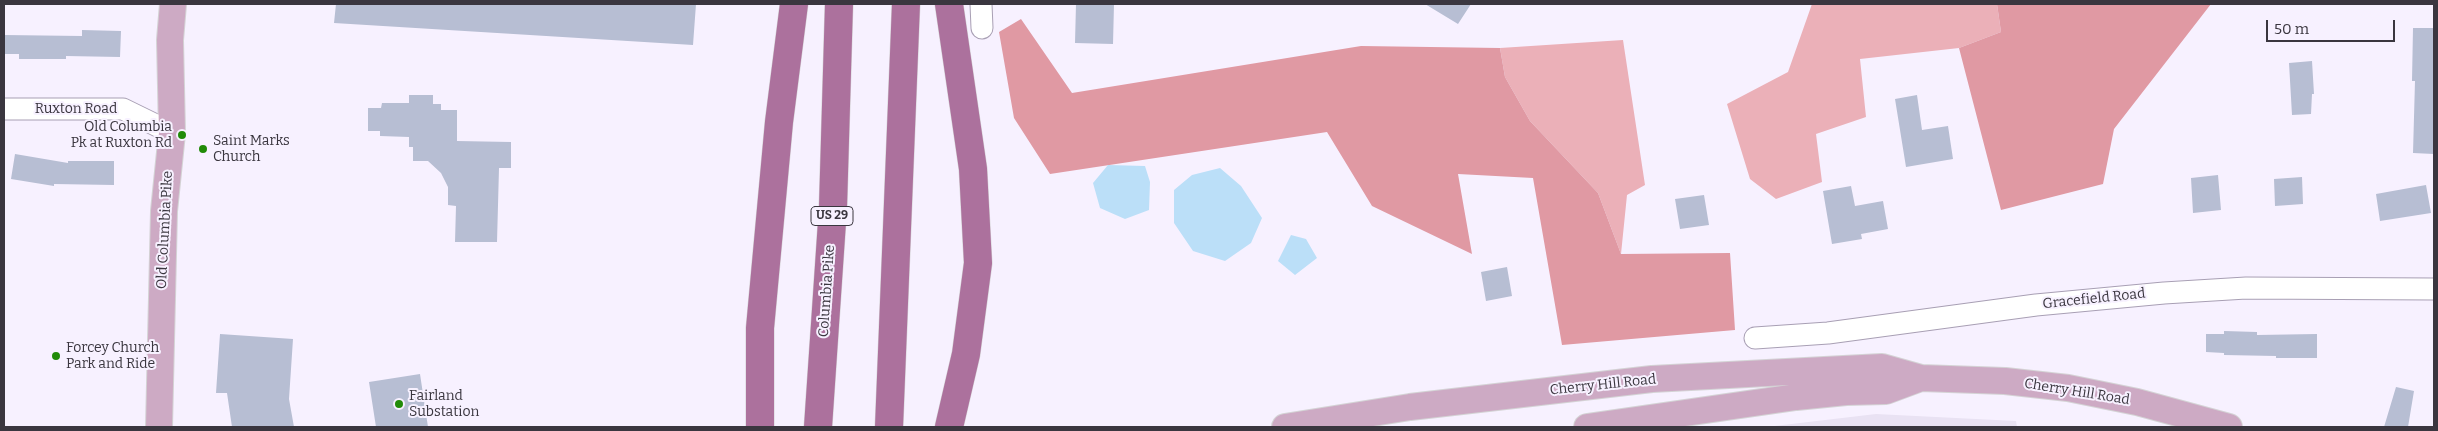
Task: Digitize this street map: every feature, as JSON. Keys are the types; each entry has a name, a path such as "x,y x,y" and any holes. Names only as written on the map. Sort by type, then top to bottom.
{"highway":[{"path":"760,427 760,328 779,122 794,4"},
{"name":"Columbia Pike","path":"818,427 833,207 839,4"},
{"path":"889,427 906,4"},
{"path":"950,4 973,169 978,263 966,354 952,425"}],"main road":[{"name":"Old Columbia Pike","path":"159,427 164,211 172,133 170,40 173,4"},
{"name":"Cherry Hill Road","path":"1286,427 1376,420 1519,394 1739,373 1882,367 1921,378 2005,381 2068,388 2137,402 2229,427"},
{"name":"Cherry Hill Road","path":"1587,427 1786,398 1846,392 1886,391 1921,378"}],"street":[{"path":"981,4 982,28"},
{"name":"Ruxton Road","path":"4,109 123,109 172,133"},
{"name":"Gracefield Road","path":"1755,338 1828,333 2036,305 2164,293 2246,288 2434,288"}],"shaded area":[{"path":"1812,4 1997,4 2001,32 1959,48 1860,59 1866,117 1816,134 1822,182 1776,199 1750,179 1727,104 1788,72"},
{"path":"1997,4 2211,4 2114,129 2103,184 2001,210 1959,48 2001,32"},
{"path":"1021,19 1072,93 1361,46 1500,48 1505,77 1530,121 1598,193 1621,254 1730,253 1735,330 1562,345 1533,178 1458,174 1472,254 1372,206 1327,132 1050,174 1014,118 999,32"},
{"path":"1623,40 1645,185 1627,195 1621,254 1598,193 1530,121 1505,77 1500,48"},
{"path":"1876,414 2016,421 2017,427 1766,427"}],"water":[{"path":"1108,165 1145,166 1150,182 1149,210 1125,219 1100,208 1093,183"},
{"path":"1220,168 1241,186 1262,218 1251,243 1225,261 1193,251 1174,223 1174,190 1192,175"},
{"path":"1291,235 1306,239 1317,258 1295,275 1278,261"}],"building":[{"path":"336,4 696,4 693,45 334,23"},
{"path":"1076,4 1114,4 1113,44 1075,43"},
{"path":"1425,4 1471,4 1458,24"},
{"path":"2413,28 2434,28 2434,154 2413,153 2415,81 2412,81"},
{"path":"82,30 121,31 120,57 66,56 66,59 19,59 19,54 4,54 4,35 82,36"},
{"path":"2312,61 2314,94 2312,94 2311,114 2292,115 2289,63"},
{"path":"409,95 433,95 433,104 441,104 441,110 457,110 457,141 511,142 511,168 499,168 497,242 455,242 456,206 448,205 448,187 441,173 428,161 413,161 413,147 409,147 409,137 380,136 380,131 368,131 368,108 381,108 382,103 409,103"},
{"path":"1917,95 1922,130 1948,126 1953,159 1906,167 1895,99"},
{"path":"15,154 68,163 68,161 114,161 114,185 54,184 54,186 11,179"},
{"path":"2218,175 2221,210 2193,213 2191,178"},
{"path":"2302,177 2303,204 2275,206 2274,179"},
{"path":"2426,185 2431,213 2380,221 2376,194"},
{"path":"1851,186 1855,206 1883,201 1888,229 1861,234 1862,239 1832,244 1823,191"},
{"path":"1704,195 1709,225 1680,229 1675,199"},
{"path":"1507,267 1512,296 1486,301 1481,272"},
{"path":"2224,331 2257,332 2257,335 2317,334 2317,358 2276,358 2276,356 2224,355 2224,353 2206,352 2206,334 2224,334"},
{"path":"220,334 293,339 289,399 294,427 232,427 227,393 216,393"},
{"name":"Fairland Substation","path":"420,374 428,427 376,427 369,382"},
{"path":"2396,387 2414,391 2408,427 2384,427"}],"place":[{"name":"Old Columbia Pk at Ruxton Rd","path":"182,135"},
{"name":"Saint Marks Church","path":"203,149"},
{"name":"Forcey Church Park and Ride","path":"56,356"},
{"name":"Fairland Substation","path":"399,404"}]}
